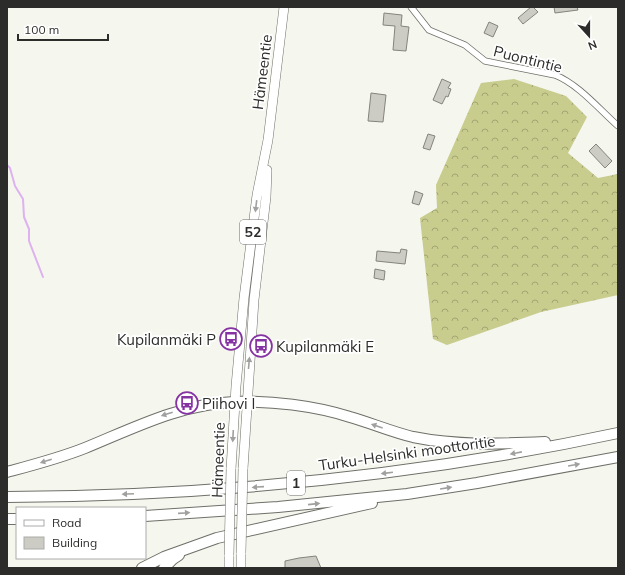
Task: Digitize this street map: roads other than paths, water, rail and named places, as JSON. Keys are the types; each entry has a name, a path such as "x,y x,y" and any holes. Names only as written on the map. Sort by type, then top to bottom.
{"highway":[{"path":"7,472 34,465 83,448 159,416 202,405 235,402 297,406 327,410 394,432 450,443 485,444 581,440"},
{"name":"Turku-Helsinki moottoritie","path":"7,497 190,492 270,486 432,466 618,433"},
{"name":"1","path":"146,516 278,507 407,494 618,457"},
{"path":"142,568 164,557 190,549 217,538 407,494"},
{"path":"164,568 173,559 190,549"}],"main road":[{"name":"Hämeentie","path":"229,568 231,469 244,298 255,210 268,140 284,7"},
{"name":"Hämeentie","path":"241,568 240,553 246,402 254,300 266,197 268,140"}],"street":[{"name":"Puontintie","path":"411,7 429,30 465,45 485,61 555,75 563,78 618,126"}],"waterway":[{"path":"7,165 10,168 15,186 23,199 24,217 29,229 29,241 43,277"}],"place":[{"name":"Kupilanmäki P","path":"231,339"},
{"name":"Kupilanmäki E","path":"261,346"},
{"name":"Piihovi I","path":"187,403"}]}
